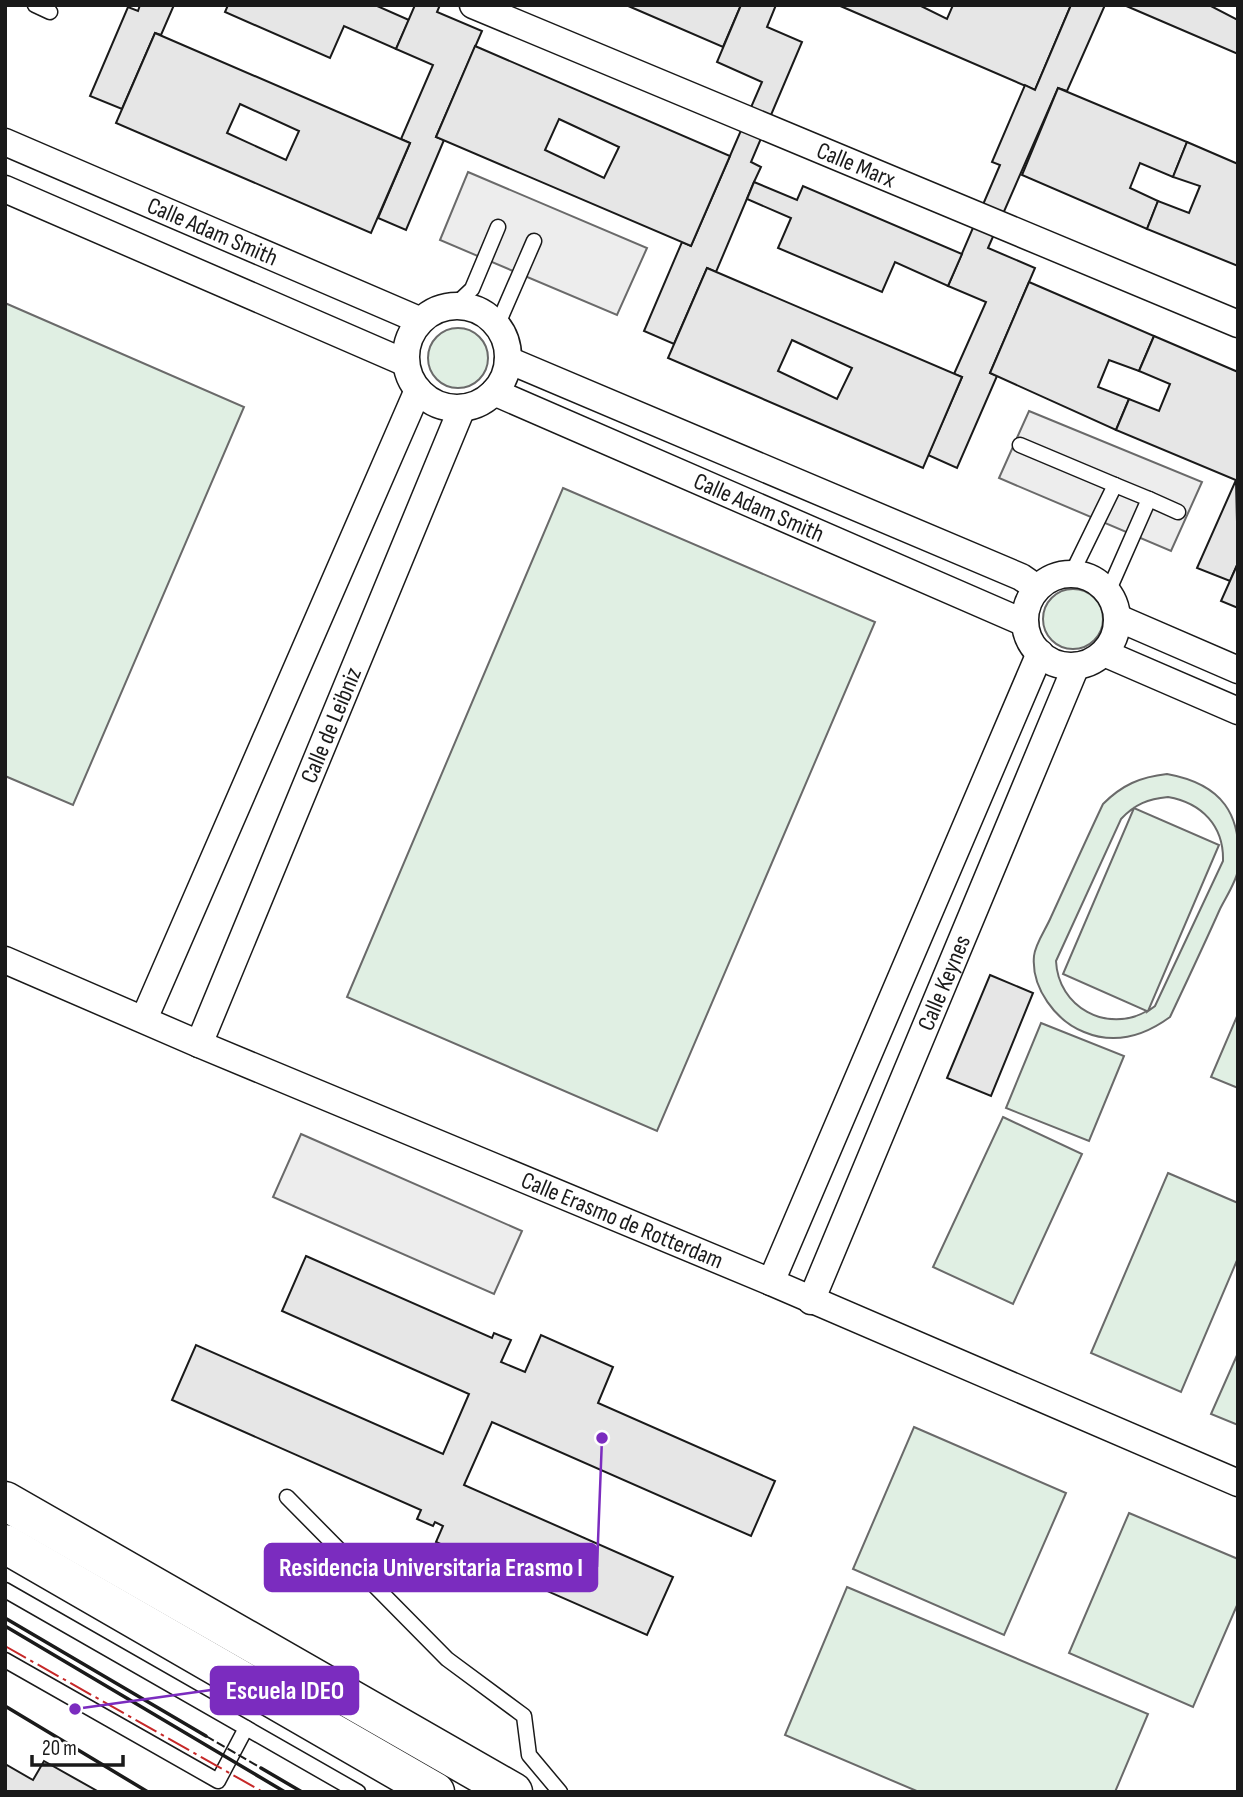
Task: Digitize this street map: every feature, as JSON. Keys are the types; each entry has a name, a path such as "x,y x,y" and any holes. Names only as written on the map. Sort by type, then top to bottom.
{"highway":[{"path":"5,1501 513,1792"},
{"path":"5,1544 435,1792"}],"street":[{"name":"Calle Marx","path":"473,5 1238,324"},
{"name":"Calle Adam Smith","path":"5,142 419,320"},
{"name":"Calle Adam Smith","path":"5,189 406,363"},
{"path":"454,306 478,311 497,326 507,348 508,360 503,377 494,392 473,405 461,408 438,404 418,390 410,378 406,363 406,349 419,320 440,309 454,306"},
{"name":"Calle Adam Smith","path":"508,360 1021,577 1037,588"},
{"path":"144,1019 418,390"},
{"name":"Calle Adam Smith","path":"494,392 1025,623"},
{"name":"Calle de Leibniz","path":"199,1044 461,408"},
{"path":"1072,573 1098,582 1115,604 1118,618 1116,631 1104,653 1087,664 1076,666 1051,661 1040,653 1030,639 1025,623 1030,599 1037,588 1048,580 1072,573"},
{"path":"1118,618 1238,670"},
{"name":"Calle Keynes","path":"771,1282 1040,653"},
{"path":"1104,653 1238,711"},
{"name":"Calle Keynes","path":"811,1301 1076,666"},
{"name":"Calle Erasmo de Rotterdam","path":"5,960 199,1044 771,1282 1238,1483"}],"lane":[{"path":"35,5 50,12"},
{"path":"454,306 472,289 498,227"},
{"path":"497,326 534,242"},
{"path":"1020,445 1178,512"},
{"path":"1072,573 1115,485"},
{"path":"1108,592 1149,499"},
{"path":"287,1497 447,1659 524,1716 529,1755 560,1792"},
{"path":"5,1590 358,1792"},
{"path":"5,1660 218,1781 230,1792"},
{"path":"218,1781 246,1728"}],"green space":[{"path":"5,303 244,407 73,805 5,776"},
{"path":"458,328 475,333 483,341 488,358 483,375 475,383 458,388 441,383 433,375 428,358 433,341 441,333"},
{"path":"563,488 875,622 657,1131 347,997"},
{"path":"1073,589 1090,594 1098,602 1103,619 1098,636 1090,644 1073,649 1056,644 1048,636 1043,619 1048,602 1056,594"},
{"path":"1167,774 1202,785 1215,794 1225,805 1237,833 1238,870 1170,1017 1140,1034 1107,1038 1074,1027 1055,1012 1041,991 1034,968 1034,956 1038,942 1103,804 1124,787","holes":["1168,797 1191,805 1209,818 1215,827 1220,837 1223,861 1155,1006 1148,1011 1219,845 1134,808 1148,801","1134,808 1063,974 1147,1011 1116,1019 1087,1012 1065,991 1056,961 1121,819"]},
{"path":"1238,1014 1238,1088 1211,1077"},
{"path":"1041,1023 1124,1056 1089,1141 1006,1108"},
{"path":"1003,1117 1082,1154 1013,1304 933,1267"},
{"path":"1168,1173 1238,1203 1238,1258 1181,1392 1091,1353"},
{"path":"1238,1353 1238,1425 1211,1414"},
{"path":"914,1427 1066,1493 1004,1635 853,1569"},
{"path":"1129,1513 1238,1559 1238,1603 1193,1707 1069,1653"},
{"path":"847,1587 1148,1714 1115,1792 919,1792 785,1735"}],"shaded area":[{"path":"468,172 647,248 617,315 440,240"},
{"path":"1029,411 1202,482 1171,551 999,478"},
{"path":"301,1134 522,1231 494,1294 273,1197"}],"building":[{"path":"140,5 174,5 161,35 155,33 122,109 90,96 128,7 138,11"},
{"path":"228,5 375,5 409,20 396,49 344,26 330,58 225,12"},
{"path":"415,5 440,5 437,12 482,31 436,137 444,140 406,230 378,218 410,143 401,139 433,65 396,49"},
{"path":"626,5 741,5 723,47"},
{"path":"741,5 776,5 767,27 802,42 751,162 761,167 716,272 707,268 674,344 644,331 682,242 691,246 762,82 717,62"},
{"path":"838,5 919,5 947,19 953,5 1071,5 1035,90"},
{"path":"1071,5 1105,5 1067,91 1058,88 988,248 1035,268 990,373 997,376 957,468 928,455 962,377 954,374 986,302 948,286 1000,165 992,162 1025,85 1035,90"},
{"path":"1124,5 1209,5 1238,20 1238,54"},
{"path":"155,33 410,143 371,233 116,123","holes":["240,104 299,131 286,160 227,133"]},
{"path":"475,46 730,156 691,246 436,137","holes":["559,119 619,147 604,178 545,150"]},
{"path":"1058,88 1187,142 1173,177 1140,163 1130,188 1158,201 1147,229 1022,175"},
{"path":"1187,142 1238,164 1238,266 1147,229 1158,201 1189,213 1200,186 1173,177"},
{"path":"754,182 797,200 803,186 962,254 948,286 895,262 882,292 778,248 791,218 747,199"},
{"path":"707,268 962,377 923,468 668,358","holes":["792,340 852,368 837,399 778,371"]},
{"path":"1029,282 1154,336 1139,371 1109,360 1098,387 1129,399 1116,430 990,373"},
{"path":"1154,336 1238,372 1238,481 1116,430 1129,399 1159,411 1170,384 1139,371"},
{"path":"1236,480 1238,563 1230,581 1197,568"},
{"path":"1238,563 1238,608 1221,601"},
{"path":"990,975 1033,993 991,1096 947,1078"},
{"path":"306,1256 492,1338 494,1333 511,1340 501,1362 525,1372 541,1335 613,1367 598,1403 775,1481 751,1536 492,1422 464,1485 673,1577 647,1635 436,1542 443,1526 435,1522 433,1526 417,1519 421,1510 172,1400 196,1345 443,1454 469,1394 282,1311"},
{"path":"44,1761 99,1792 5,1792 5,1764 33,1780"}],"fence":[{"path":"206,1736 261,1768"}],"wall":[{"path":"5,1618 206,1736"},
{"path":"5,1626 285,1792"},
{"path":"5,1706 148,1792"},
{"path":"261,1768 302,1792"}],"power":[{"path":"5,1646 263,1792"}],"place":[{"name":"Residencia Universitaria Erasmo I","path":"602,1438"},
{"name":"Escuela IDEO","path":"75,1709"}]}
